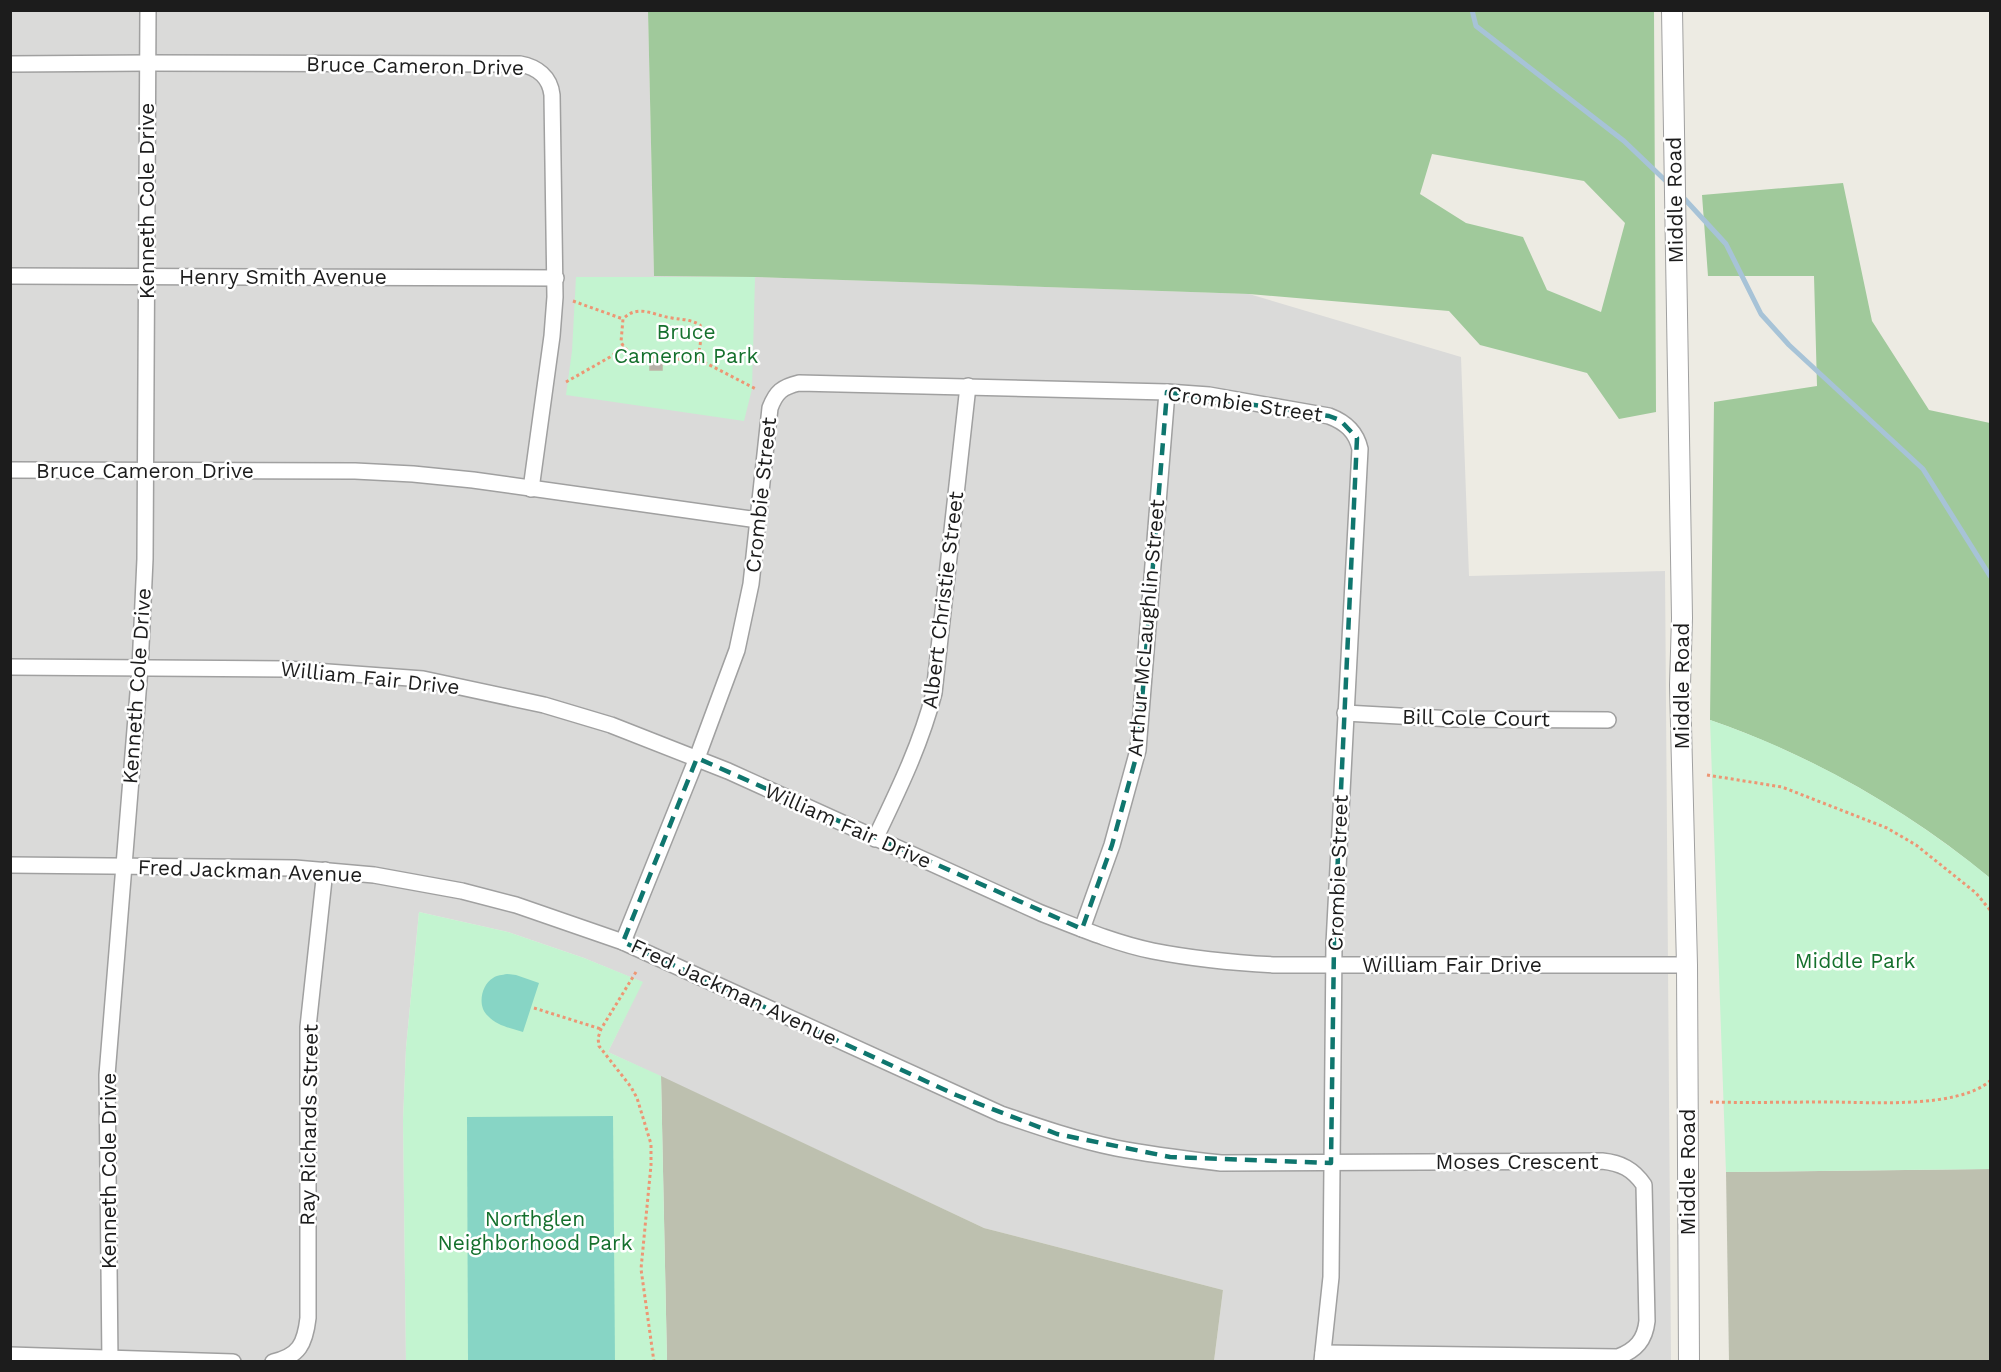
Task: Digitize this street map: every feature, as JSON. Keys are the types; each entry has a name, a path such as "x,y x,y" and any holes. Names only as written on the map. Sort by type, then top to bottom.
{"street":[{"name":"Kenneth Cole Drive","path":"110,1360 107,1075 140,668 145,559 148,10"},
{"name":"Middle Road","path":"1672,10 1682,618 1680,685 1687,965 1689,1362"},
{"name":"Bruce Cameron Drive","path":"10,64 520,64 530,66 545,78 551,85 552,95 556,278 552,336 531,489"},
{"name":"Henry Smith Avenue","path":"10,276 556,278"},
{"name":"Crombie Street","path":"623,942 724,689 743,627 751,584 770,408 778,390 799,383 1167,392 1209,395 1329,416 1340,420 1351,429 1360,449 1334,965 1331,1277 1322,1357"},
{"name":"Albert Christie Street","path":"875,839 916,750 934,693 968,386"},
{"name":"Arthur McLaughlin Street","path":"1082,929 1112,845 1138,750 1167,392"},
{"name":"Bruce Cameron Drive","path":"10,470 390,473 473,480 758,520"},
{"name":"William Fair Drive","path":"10,667 286,669 344,672 423,679 544,705 611,725 697,758 1082,929 1153,951 1215,960 1276,965 1687,965"},
{"name":"Bill Cole Court","path":"1345,713 1453,719 1608,720"},
{"name":"Fred Jackman Avenue","path":"10,865 295,868 374,875 462,891 557,918 623,942 956,1095 1057,1134 1115,1148 1170,1157 1221,1162 1331,1163"},
{"name":"Ray Richards Street","path":"273,1362 295,1353 302,1344 308,1318 308,1027 325,870"},
{"name":"Moses Crescent","path":"1322,1357 1618,1357 1637,1347 1646,1331 1647,1321 1644,1185 1628,1168 1602,1161 1331,1163"},
{"path":"10,1355 110,1360 233,1362"}],"path":[{"path":"573,300 623,319"},
{"path":"698,359 702,332 700,325 693,321 640,310 623,319 621,342 628,351 640,355 698,359 756,389"},
{"path":"566,382 624,347"},
{"path":"1707,775 1782,787 1887,828 1916,844 1977,893 1990,910"},
{"path":"636,972 601,1029 598,1038 599,1046 637,1098 651,1144 651,1165 640,1269 654,1362"},
{"path":"534,1008 601,1029"},
{"path":"1710,1101 1906,1103 1953,1096 1974,1090 1990,1082"}],"highlighted area":[{"path":"1167,392 1329,416 1340,420 1357,438 1334,944 1331,1163 1310,1163 1170,1157 1057,1134 956,1095 623,942 697,758 1082,929 1112,845 1138,750"}],"shaded area":[{"path":"10,11 648,11 654,276 755,277 1249,294 1461,357 1469,576 1665,571 1671,1361 1214,1361 1223,1290 984,1228 608,1052 642,982 584,958 508,932 419,912 406,1048 403,1120 406,1361 11,1361"},
{"path":"661,1076 984,1228 1223,1290 1214,1361 667,1361"},
{"path":"1990,1169 1990,1361 1729,1361 1726,1172"}],"green space":[{"path":"648,11 1654,11 1656,412 1619,419 1587,373 1480,345 1449,311 1249,294 755,277 654,276","holes":["1432,154 1584,181 1625,223 1601,312 1547,290 1523,237 1466,223 1420,194"]},
{"path":"1843,183 1872,321 1929,410 1990,423 1990,878 1926,830 1857,787 1785,750 1710,720 1714,402 1817,386 1814,276 1708,276 1702,195"},
{"name":"Bruce Cameron Park","path":"576,277 755,277 752,389 744,421 566,395 572,351"},
{"name":"Middle Park","path":"1710,720 1785,750 1857,787 1926,830 1990,878 1990,1169 1726,1172"},
{"name":"Northglen Neighborhood Park","path":"419,912 508,932 584,958 643,982 608,1052 661,1076 667,1361 406,1362 403,1120 406,1048"},
{"path":"507,974 539,983 523,1032 496,1022 482,1007 483,991 489,981"},
{"path":"613,1116 615,1361 468,1361 467,1117"}],"building":[{"path":"650,363 662,363 662,370 650,370"}],"waterway":[{"path":"1472,10 1476,26 1624,141 1669,184"},
{"path":"1680,194 1726,244 1761,314 1789,345 1923,469 1990,576"}]}
